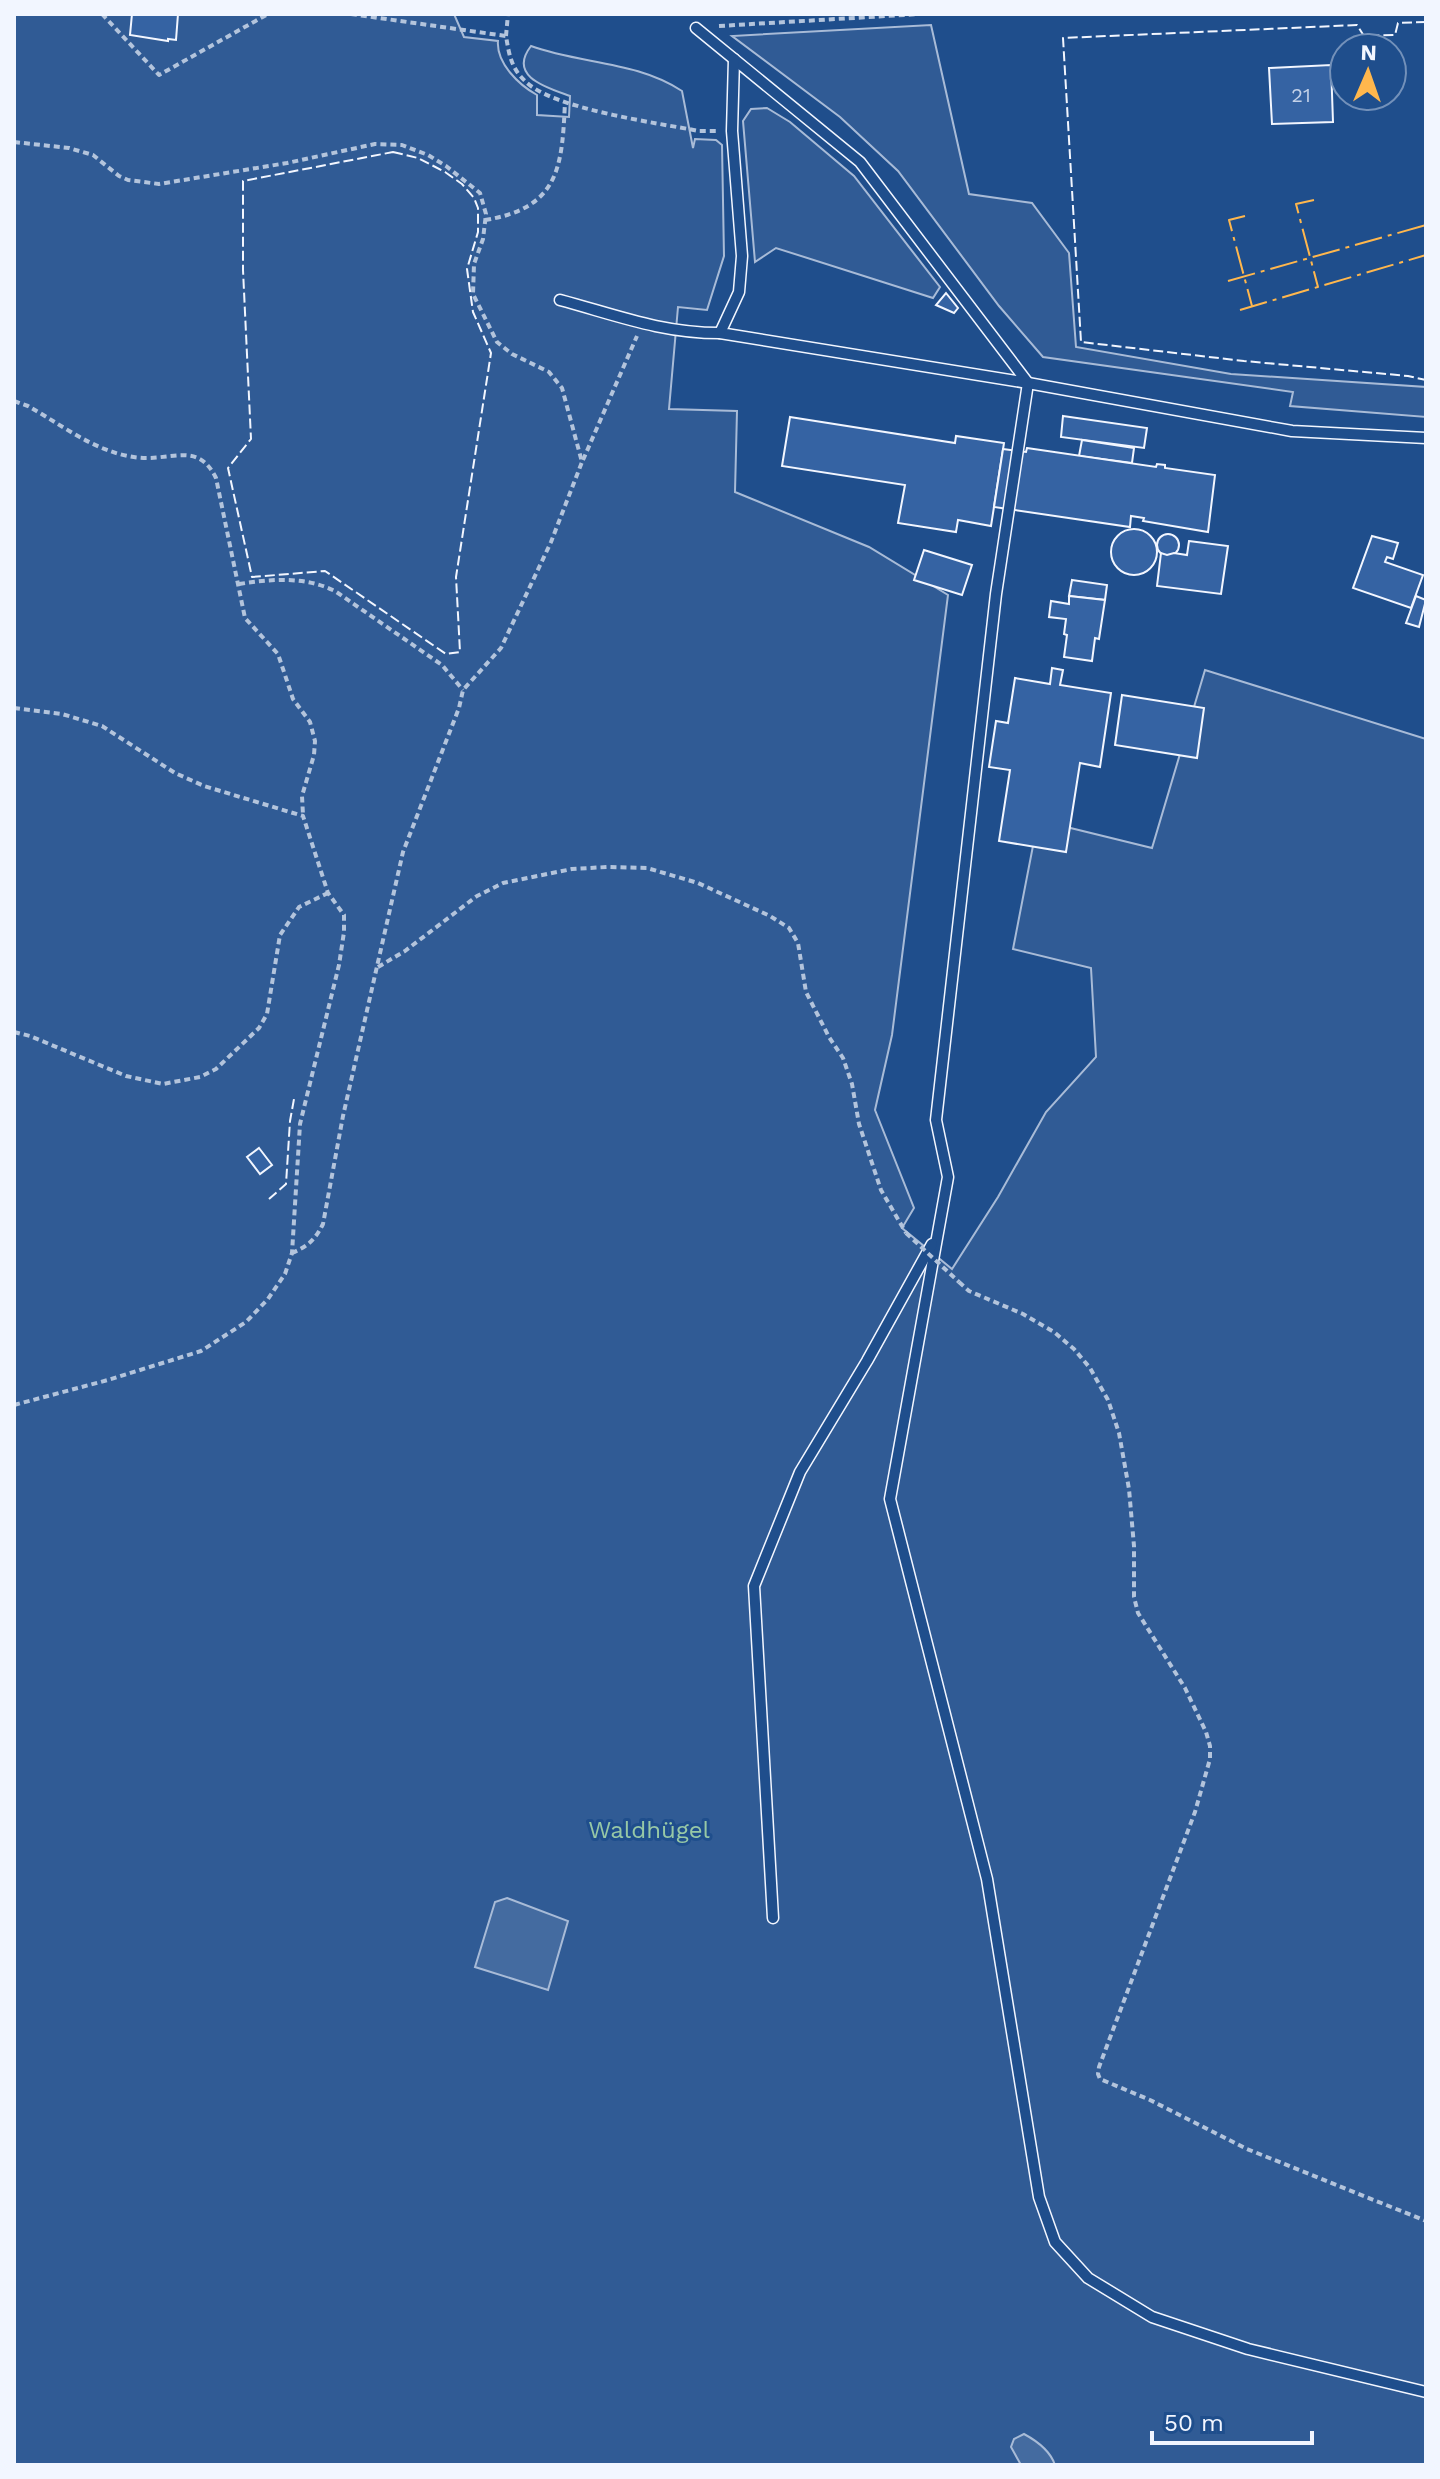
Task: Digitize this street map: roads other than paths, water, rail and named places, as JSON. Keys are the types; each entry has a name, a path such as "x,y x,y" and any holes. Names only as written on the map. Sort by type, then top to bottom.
{"lane":[{"path":"696,28 860,162 1028,383 996,594 936,1120 948,1177 890,1499 987,1879 1039,2197 1055,2242 1088,2278 1152,2317 1248,2349 1426,2392"},
{"path":"720,333 739,292 742,256 732,131 734,59"},
{"path":"560,300 642,324 688,333 720,333 1028,383 1292,431 1426,438"},
{"path":"773,1918 754,1586 800,1472 867,1361 937,1235"}],"park label":[{"name":"Waldhügel","path":"649,1830"}]}
